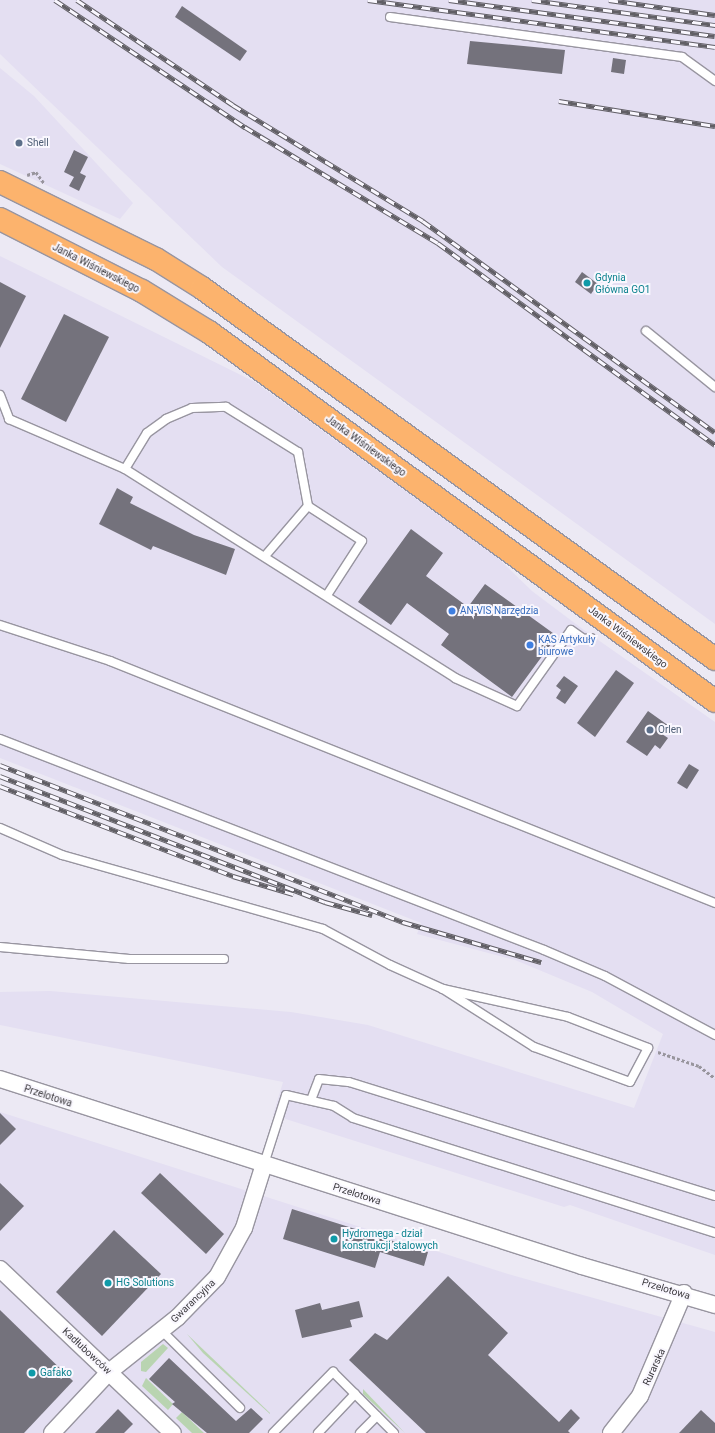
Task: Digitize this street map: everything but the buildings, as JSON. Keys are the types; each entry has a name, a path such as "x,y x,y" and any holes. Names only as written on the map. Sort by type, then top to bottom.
{"highway":[{"path":"0,182 156,259 202,288 715,659"},
{"name":"Janka Wiśniewskiego","path":"0,219 136,288 209,332 715,701"}],"street":[{"name":"Przelotowa","path":"0,1078 582,1266 684,1294 715,1305"},
{"name":"Gwarancyjna","path":"52,1433 109,1372 161,1330 204,1292 227,1263 244,1228 264,1164"},
{"name":"Kadłubowców","path":"0,1269 173,1433"},
{"name":"Rurarska","path":"611,1433 640,1396 684,1294"}],"lane":[{"path":"390,17 682,57 715,81"},
{"path":"646,330 715,387"},
{"path":"0,395 9,419 125,469 145,485 265,556 455,678 517,706 571,630 584,639 591,638"},
{"path":"125,469 147,433 166,419 192,408 226,407 298,452 308,506 362,541 327,595"},
{"path":"265,556 308,506"},
{"path":"0,625 110,661 715,903"},
{"path":"0,739 557,956 605,976 715,1035"},
{"path":"0,828 62,855 323,929 390,966 443,989 534,1047 630,1082 648,1048 568,1017 443,989"},
{"path":"0,947 129,960 224,959"},
{"path":"311,1100 319,1079 349,1082 715,1196"},
{"path":"264,1164 286,1095 334,1106 353,1118 715,1233"},
{"path":"161,1330 240,1408"},
{"path":"273,1433 333,1372 394,1433"},
{"path":"318,1433 355,1394"},
{"path":"360,1433 377,1416"}],"path":[{"path":"648,1048 699,1066 715,1078"}],"shaded area":[{"path":"0,0 715,0 715,624 222,267 0,54"},
{"path":"0,68 34,96 133,203 120,219 0,164"},
{"path":"0,256 255,382 498,558 532,591 584,630 715,722 715,1255 570,1205 564,1207 273,1115 283,1082 0,1025 0,992 50,991 291,1012 368,1025 634,1108 663,1034 592,992 515,960 417,934 421,923 0,758"},
{"path":"0,1112 508,1274 715,1332 715,1433 0,1433"}],"green space":[{"path":"187,1334 270,1413 270,1414 203,1353"},
{"path":"163,1344 168,1348 146,1372 141,1371 141,1362"},
{"path":"146,1378 173,1404 168,1410 142,1386"},
{"path":"363,1389 405,1433 363,1394"},
{"path":"182,1412 204,1433 192,1433 176,1418"}],"railway":[{"path":"55,0 245,127 438,243 715,445"},
{"path":"77,0 233,105 423,221 715,432"},
{"path":"368,0 715,47"},
{"path":"449,0 715,36"},
{"path":"532,0 715,25"},
{"path":"609,0 715,15"},
{"path":"559,101 715,126"},
{"path":"0,765 403,922 541,962"},
{"path":"0,776 325,902 372,915"},
{"path":"0,786 233,876 293,894"}],"place":[{"name":"Shell","path":"19,143"},
{"name":"Gdynia Główna GO1","path":"587,283"},
{"name":"AN-VIS Narzędzia","path":"452,611"},
{"name":"KAS Artykuły biurowe","path":"530,645"},
{"name":"Orlen","path":"650,730"},
{"name":"Hydromega - dział konstrukcji stalowych","path":"334,1239"},
{"name":"HG Solutions","path":"108,1283"},
{"name":"Gafako","path":"32,1373"}]}
